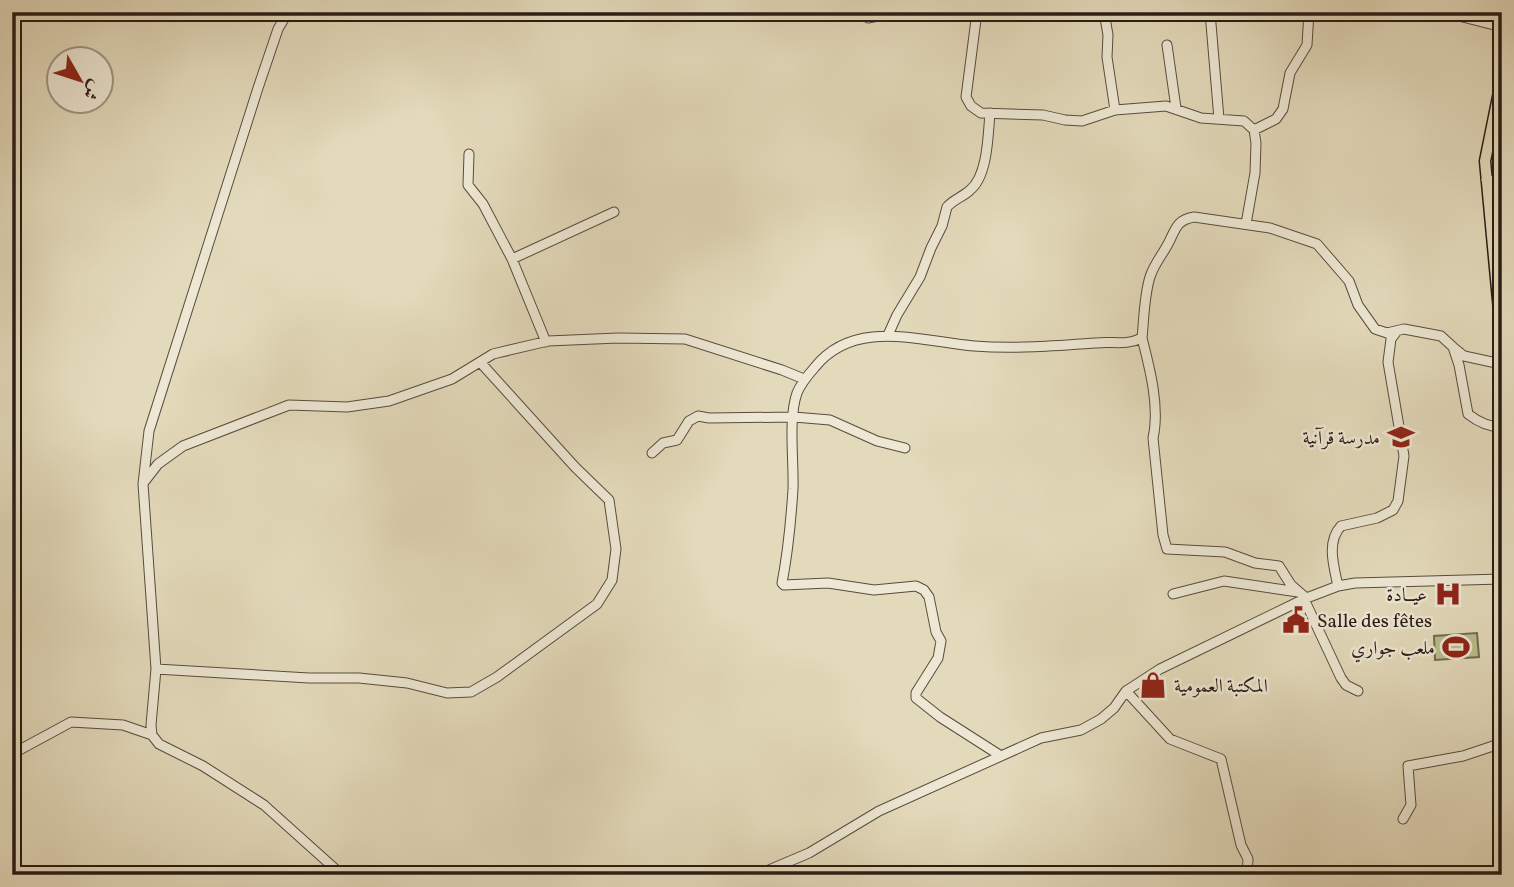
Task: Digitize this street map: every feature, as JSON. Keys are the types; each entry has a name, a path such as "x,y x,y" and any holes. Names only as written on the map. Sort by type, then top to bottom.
{"main road":[{"path":"1502,77 1485,160 1502,340"}],"street":[{"path":"288,12 278,29 249,114 149,431 144,484 156,669 150,725 152,735 159,744 203,766 264,805 342,875"},
{"path":"868,18 898,12"},
{"path":"977,12 965,97 971,106 981,113 1043,115 1082,121 1115,110 1166,106 1201,118 1244,121 1254,130 1255,173 1245,224"},
{"path":"1104,12 1115,110"},
{"path":"1210,12 1219,119"},
{"path":"1254,130 1276,119 1283,109 1290,73 1307,45 1309,12"},
{"path":"1443,12 1502,27"},
{"path":"1167,45 1176,108"},
{"path":"888,335 897,314 920,277 942,226 947,207 970,191 975,184 986,153 990,113"},
{"path":"468,154 468,185 483,204 512,259 546,342"},
{"path":"1486,180 1502,182"},
{"path":"512,259 614,212"},
{"path":"1358,691 1346,685 1341,678 1303,597 1291,585 1279,566 1255,563 1225,552 1167,549 1163,535 1153,439 1156,426 1152,389 1142,338 1150,278 1175,226 1184,219 1194,217 1270,228 1317,244 1334,261 1349,281 1358,305 1389,351"},
{"path":"1374,329 1387,333 1404,329 1441,336 1453,347 1462,361 1468,414 1476,421 1493,428 1502,428"},
{"path":"1338,586 1332,546 1336,531 1341,526 1386,514 1393,510 1398,501 1404,456 1389,351 1391,339 1397,331"},
{"path":"1001,756 940,718 916,698 916,693 937,658 941,641 936,632 929,597 924,590 916,586 874,590 828,583 784,586 782,583 793,489 796,396 804,379 824,355 841,344 888,335 974,346 1028,348 1106,342 1130,344 1142,338"},
{"path":"144,484 158,464 183,446 289,405 347,407 389,401 452,379 493,354 546,342 618,338 685,339 804,379"},
{"path":"1462,361 1499,362"},
{"path":"156,669 309,678 359,678 407,683 447,693 471,692 497,677 597,604 612,580 616,549 609,500 575,467 480,362"},
{"path":"652,453 663,443 677,440 689,421 698,416 830,420 877,441 905,448"},
{"path":"145,457 150,464 158,464"},
{"path":"757,875 809,853 878,811 1041,738 1081,730 1109,712 1126,691 1160,669 1303,597 1355,583 1502,579"},
{"path":"1173,594 1224,582 1303,597"},
{"path":"1502,661 1502,679"},
{"path":"1126,691 1170,739 1221,759 1241,845 1248,859 1247,875"},
{"path":"12,754 71,722 123,724 152,735"},
{"path":"1403,818 1411,805 1408,766 1463,756 1502,743"}],"green space":[{"name":"ملعب جواري","path":"1477,633 1479,657 1435,660 1434,636"}],"place":[{"name":"مدرسة قرآنية","path":"1401,437"},
{"name":"عيــادة","path":"1448,594"},
{"name":"Salle des fêtes","path":"1296,620"},
{"name":"ملعب جواري","path":"1456,647"},
{"name":"المكتبة العمومية","path":"1153,685"}]}
